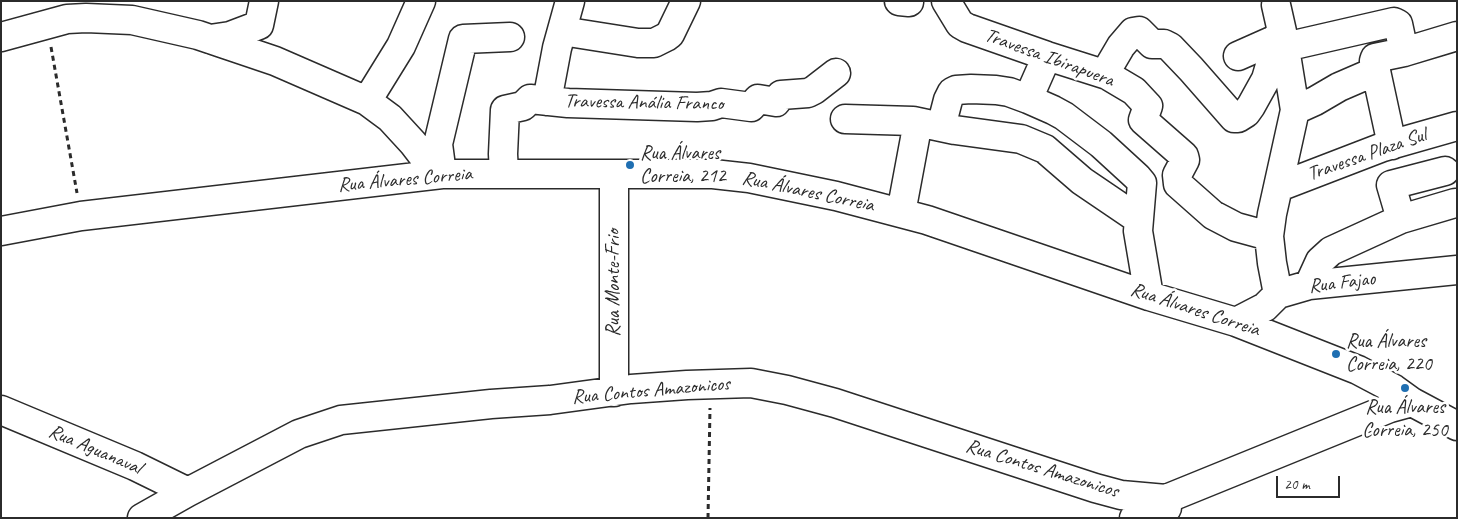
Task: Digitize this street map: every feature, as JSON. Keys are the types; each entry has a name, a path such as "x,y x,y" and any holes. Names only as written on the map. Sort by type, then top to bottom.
{"street":[{"path":"210,39 230,36 259,25 264,1"},
{"path":"367,101 400,46 421,1"},
{"path":"547,101 557,48 570,1"},
{"path":"562,31 638,43 654,43 670,34 686,1"},
{"name":"Travessa Ibirapuera","path":"946,1 957,20 964,26 993,38 1107,75 1134,91 1148,106 1143,120 1184,156 1185,160 1177,175 1178,184 1213,215 1236,227 1269,236"},
{"path":"1276,5 1295,110 1269,236 1278,294"},
{"path":"1,37 67,19 111,18 164,26 210,39 275,61 367,101 390,118 438,175"},
{"path":"1238,56 1281,41 1394,22 1398,24 1404,52"},
{"path":"1107,75 1111,63 1121,46 1136,30 1152,44 1161,43 1170,47 1234,118 1239,118 1246,113 1259,93 1281,41"},
{"path":"1401,218 1391,185 1441,169 1384,182 1381,180 1382,148 1374,61 1375,58 1404,52 1457,36"},
{"path":"438,175 438,144 441,126 452,90 463,40 510,37"},
{"path":"1028,98 1048,56"},
{"path":"1295,110 1376,71"},
{"name":"Travessa Anália Franco","path":"504,173 505,110 523,106 530,99 568,103 697,107 721,103 751,107 758,99 776,102 781,95 808,93 836,73"},
{"path":"900,213 929,124 952,92 971,89 996,90 1028,98 1064,116 1101,144 1137,176 1142,183 1138,231 1149,296"},
{"path":"1040,146 1053,110"},
{"path":"845,119 893,120 929,124 1021,139 1040,146 1082,181 1138,219"},
{"name":"Travessa Plaza Sul","path":"1279,187 1382,148 1457,126"},
{"name":"Rua Álvares Correia","path":"1,230 81,216 438,175 504,173 713,174 748,178 784,184 927,220 1149,296 1236,322 1358,370 1457,426"},
{"name":"Rua Monte-Frio","path":"614,174 614,392"},
{"path":"1309,285 1320,261 1331,251 1401,218 1455,203"},
{"name":"Rua Fajao","path":"1236,322 1266,307 1278,294 1309,285 1457,270"},
{"name":"Rua Contos Amazonicos","path":"142,518 299,434 341,420 687,385 751,383 787,390 843,406 1095,488 1169,508"},
{"path":"1134,518 1169,508 1390,408 1412,402"},
{"name":"Rua Aguanaval","path":"1,410 134,466 188,492"}],"path":[{"path":"47,24 81,216"},
{"path":"708,518 711,385"}],"place":[{"name":"Rua Álvares Correia, 212","path":"630,165"},
{"name":"Rua Álvares Correia, 220","path":"1336,354"},
{"name":"Rua Álvares Correia, 250","path":"1405,388"}]}
